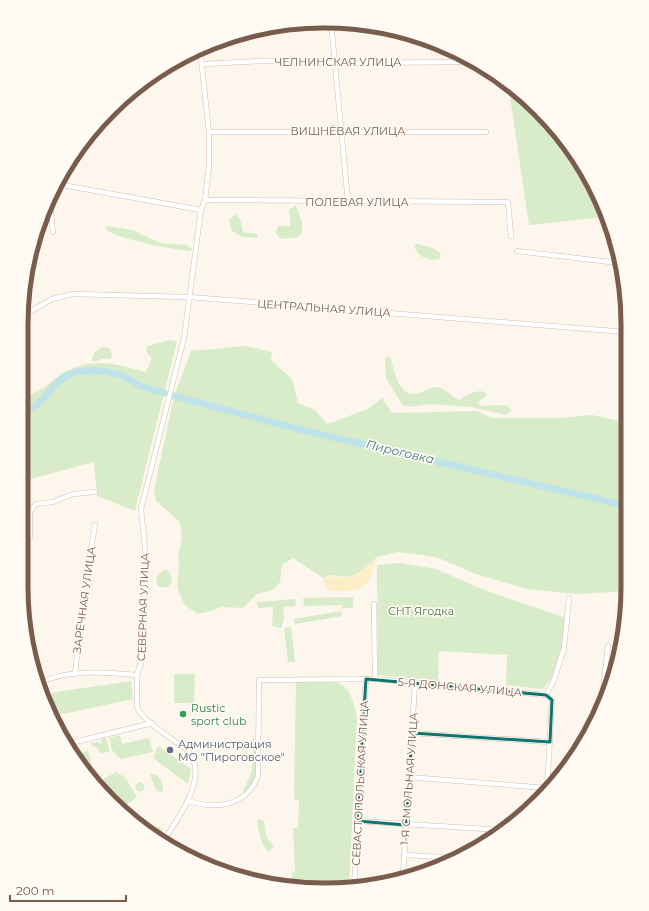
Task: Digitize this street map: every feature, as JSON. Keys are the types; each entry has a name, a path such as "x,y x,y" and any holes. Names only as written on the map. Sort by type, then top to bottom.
{"street":[{"path":"332,28 348,202"},
{"path":"189,297 201,210 205,200 209,166 210,132 201,55"},
{"name":"ЧЕЛНИНСКАЯ УЛИЦА","path":"203,64 261,61 335,63 462,62"},
{"name":"ВИШНЁВАЯ УЛИЦА","path":"210,132 486,132"},
{"path":"63,185 201,210"},
{"name":"ПОЛЕВАЯ УЛИЦА","path":"205,200 508,202 511,236"},
{"path":"51,211 53,232"},
{"path":"517,250 614,262"},
{"name":"ЦЕНТРАЛЬНАЯ УЛИЦА","path":"29,312 52,299 73,294 189,297 621,332"},
{"name":"СЕВЕРНАЯ УЛИЦА","path":"166,837 189,801 195,774 192,756 188,750 152,723 139,711 137,706 137,675 142,660 146,557 141,509 184,338 189,297"},
{"path":"28,539 30,537 30,512 36,504 53,502 73,494 95,492"},
{"name":"ЗАРЕЧНАЯ УЛИЦА","path":"74,674 85,583 95,525"},
{"path":"547,781 552,700 546,694 554,680 564,648 569,598"},
{"path":"374,604 375,679"},
{"path":"606,679 608,646"},
{"path":"44,681 60,676 74,674 112,672 137,675"},
{"name":"СЕВАСТОПОЛЬСКАЯ УЛИЦА","path":"354,881 366,679"},
{"name":"5-Я ДОНСКАЯ УЛИЦА","path":"189,801 215,806 231,804 245,794 256,782 258,776 259,680 375,679 546,694"},
{"name":"1-Я СМОЛЬНАЯ УЛИЦА","path":"403,872 414,682"},
{"path":"73,743 152,723"},
{"path":"412,733 550,742"},
{"path":"408,777 541,788"},
{"path":"357,821 494,830"},
{"path":"404,855 444,857"}],"highlighted area":[{"path":"366,679 546,695 552,700 550,742 412,733 406,825 357,821"}],"green space":[{"path":"509,93 534,115 560,144 581,176 601,217 529,225"},
{"path":"296,205 302,223 302,233 298,237 280,239 276,233 278,226 291,226 289,210"},
{"path":"235,214 240,219 243,232 257,234 258,238 242,237 232,231 229,220"},
{"path":"107,226 132,230 160,243 187,245 192,249 190,251 182,250 133,240 112,233 105,229"},
{"path":"417,244 433,248 441,254 439,259 431,260 420,255 415,249 414,245"},
{"path":"171,340 177,342 135,511 97,496 94,462 28,480 28,395 42,389 63,373 84,365 95,363 114,364 146,372 152,359 146,351 147,346"},
{"path":"246,346 272,352 271,360 292,379 298,403 315,410 327,424 368,409 382,398 392,413 477,411 492,418 562,418 592,415 616,420 621,423 621,591 578,594 526,589 476,574 436,557 398,552 377,557 358,573 349,577 330,575 323,578 293,558 282,565 280,582 273,590 257,594 243,608 222,607 204,613 197,613 185,605 179,593 177,584 179,568 178,558 182,537 180,522 156,501 154,490 174,396 191,351"},
{"path":"102,347 110,349 112,355 111,359 101,359 95,362 92,360 94,353"},
{"path":"388,356 391,358 399,383 407,392 412,394 419,393 438,387 459,400 472,393 481,391 485,392 487,395 478,402 481,406 508,406 511,411 506,415 471,407 430,404 411,407 402,405 386,378 385,358"},
{"name":"СНТ Ягодка","path":"400,563 436,569 487,591 566,618 560,656 549,682 543,689 506,685 507,655 439,651 438,681 378,675 377,565"},
{"path":"166,569 170,573 172,581 169,587 160,587 157,585 157,577"},
{"path":"353,597 353,608 342,608 342,605 304,606 303,598"},
{"path":"295,599 296,606 283,607 284,619 281,628 272,626 273,607 258,608 257,602"},
{"path":"341,611 342,616 295,624 294,619"},
{"path":"291,627 295,662 288,662 284,628"},
{"path":"174,674 195,674 194,703 174,703"},
{"path":"131,681 133,699 58,715 49,695 56,692"},
{"path":"296,681 330,681 338,683 349,693 357,717 349,881 324,883 292,881 292,873 295,872 293,828 298,828 299,800 294,799"},
{"path":"120,735 122,744 149,738 153,752 121,759 112,750 109,738"},
{"path":"106,738 110,752 100,753 97,748 90,743 99,742 102,744 101,739"},
{"path":"253,739 256,739 257,746 258,760 256,776 253,783 244,793 243,792 252,771"},
{"path":"158,746 191,769 188,784 153,758"},
{"path":"88,751 94,772 89,767 79,753"},
{"path":"116,772 125,777 137,797 126,806 101,780"},
{"path":"150,774 156,775 160,779 163,785 163,791 159,792 155,788"},
{"path":"140,782 145,787 140,792 135,787"},
{"path":"259,819 264,822 266,837 274,846 269,852 264,846 261,838 257,822"},
{"path":"158,827 162,830 162,834 155,829"}],"sand":[{"path":"377,557 367,583 357,589 344,591 327,590 323,578 352,576 360,572"}],"waterway":[{"name":"Пироговка","path":"28,409 35,406 65,376 82,371 102,371 120,375 141,386 164,393"},
{"name":"Пироговка","path":"174,396 302,430 621,505"}],"place":[{"name":"Rustic sport club","path":"183,714"},
{"name":"Администрация МО \"Пироговское\"","path":"170,750"}]}
